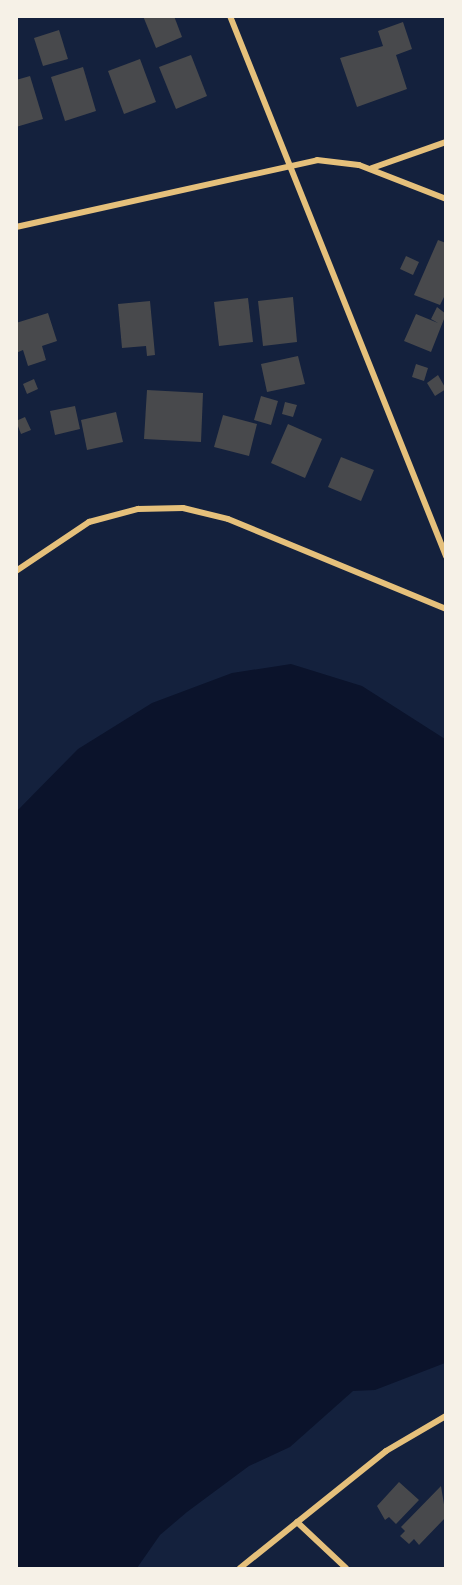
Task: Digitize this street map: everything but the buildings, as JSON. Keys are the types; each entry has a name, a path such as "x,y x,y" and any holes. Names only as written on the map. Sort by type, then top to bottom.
{"street":[{"path":"230,16 446,556"},
{"path":"371,169 446,142"},
{"path":"16,227 145,201 289,164 332,160 371,169 446,200"},
{"path":"16,571 89,522 138,509 183,508 228,519 446,609"},
{"path":"240,1569 386,1451 446,1416"},
{"path":"297,1522 346,1569"}],"water":[{"path":"291,664 362,686 445,739 445,1363 375,1390 353,1391 290,1447 249,1466 187,1512 160,1535 137,1568 17,1568 17,811 78,749 152,703 232,673"}]}
